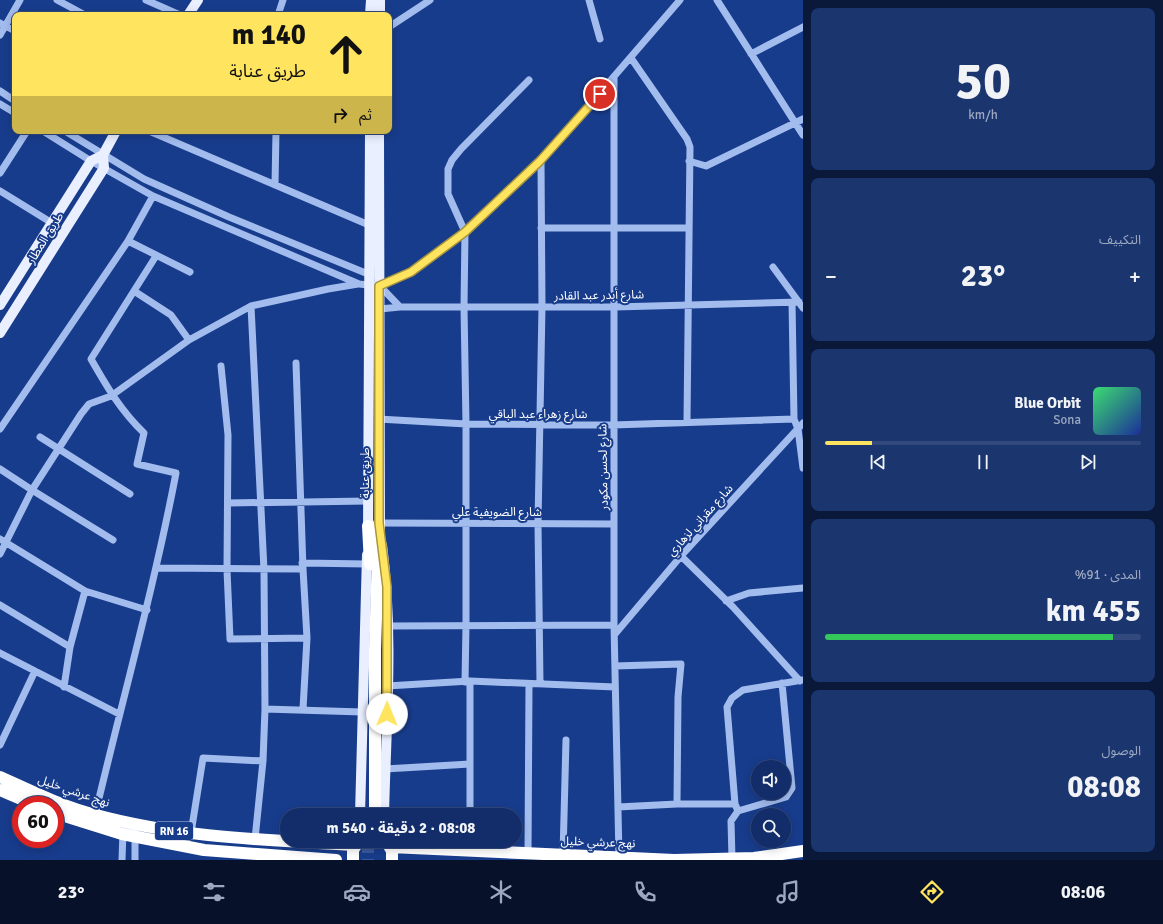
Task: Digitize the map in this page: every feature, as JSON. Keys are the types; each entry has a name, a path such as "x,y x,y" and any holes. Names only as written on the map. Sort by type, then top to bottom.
{"highway":[{"name":"طريق عنابة","path":"367,808 370,590 374,524"},
{"name":"طريق عنابة","path":"374,524 375,808"},
{"name":"نهج عرشي خليل","path":"0,777 95,815 191,833 280,840"},
{"path":"0,790 14,796"},
{"name":"RN 16","path":"64,815 122,834 204,850 335,860"},
{"path":"353,860 354,848"},
{"path":"390,848 392,860"},
{"name":"نهج عرشي خليل","path":"492,848 528,853 563,855 732,859 803,851"}],"main road":[{"path":"190,12 198,0"},
{"path":"370,12 371,0"},
{"path":"380,0 380,12"},
{"path":"104,168 103,155 114,134"},
{"name":"طريق عنابة","path":"370,134 368,274 363,285 368,501 374,524"},
{"name":"طريق عنابة","path":"374,524 380,309 379,134"},
{"path":"91,161 103,155"},
{"name":"طريق المطار","path":"0,305 91,161"},
{"name":"طريق المطار","path":"0,333 104,168"},
{"path":"360,808 367,564 374,524"},
{"path":"374,524 387,587 388,626 384,808"}],"street":[{"path":"0,35 3,24 20,0"},
{"path":"57,0 79,12"},
{"path":"146,0 173,12"},
{"path":"279,12 283,0"},
{"path":"392,25 430,0"},
{"path":"589,0 600,39"},
{"path":"0,554 3,541 32,490 89,404 111,396 189,340 251,306 328,289 363,285 379,286 411,272 465,232 540,161 680,0"},
{"path":"717,0 803,136"},
{"path":"3,24 12,29"},
{"path":"751,54 803,27"},
{"path":"631,58 687,138 690,147 687,422"},
{"name":"شارع لحسن مكودر","path":"614,77 614,625 619,857"},
{"path":"470,808 466,625 465,232 448,194 448,169 452,160 461,149 529,80"},
{"path":"0,91 12,98"},
{"path":"0,104 12,112"},
{"path":"689,160 706,166 803,119"},
{"path":"0,173 26,134"},
{"path":"48,134 152,196 363,285"},
{"path":"70,134 144,179 183,197 368,274 400,308"},
{"path":"156,134 369,225"},
{"path":"275,184 276,134"},
{"path":"540,161 542,307 538,523 540,684"},
{"path":"0,191 52,223"},
{"path":"0,429 128,241 152,196"},
{"path":"541,228 688,228"},
{"path":"128,241 190,272"},
{"path":"95,815 119,714 157,568 176,473 137,464 144,433 127,417 111,396 91,360 156,256"},
{"path":"773,267 798,304 794,419 800,426 803,468"},
{"path":"134,291 171,315 189,340"},
{"name":"شارع أبدر عبد القادر","path":"380,309 798,304"},
{"path":"251,306 262,502 264,570 265,709 263,761 255,839"},
{"path":"296,363 302,566 307,638 303,709"},
{"path":"221,366 228,435 227,570 230,638 307,638"},
{"name":"شارع زهراء عبد الباقي","path":"378,419 466,424 613,425 794,419"},
{"name":"شارع مقراني لزهاري","path":"615,634 681,556 800,426"},
{"path":"40,437 130,494"},
{"path":"0,469 113,540"},
{"path":"228,503 368,501"},
{"name":"شارع الضويفية علي","path":"374,524 614,524"},
{"path":"3,541 85,591 147,610"},
{"path":"681,556 801,680"},
{"path":"157,568 264,570 302,566 367,564"},
{"path":"726,601 749,593 803,588"},
{"path":"64,687 70,647 85,591"},
{"path":"0,605 70,647"},
{"path":"388,626 614,625"},
{"path":"0,653 119,714"},
{"path":"615,666 681,664 678,697 677,804"},
{"path":"0,745 36,671"},
{"path":"732,859 730,821 736,808 727,707 732,698 743,690 801,680"},
{"path":"387,686 467,682 615,687"},
{"path":"618,807 677,804 736,808 786,797 790,794 792,788 782,683"},
{"path":"528,853 529,685"},
{"path":"265,709 362,712"},
{"path":"563,855 566,740"},
{"path":"191,833 203,758 263,761"},
{"path":"385,769 470,764"},
{"path":"122,860 122,834 124,827 129,822 134,829 136,837 135,860"}],"tunnel":[{"path":"368,848 368,860"}],"route":[{"path":"387,714 387,587 379,523 379,286 411,272 465,232 540,161 600,94"}]}
